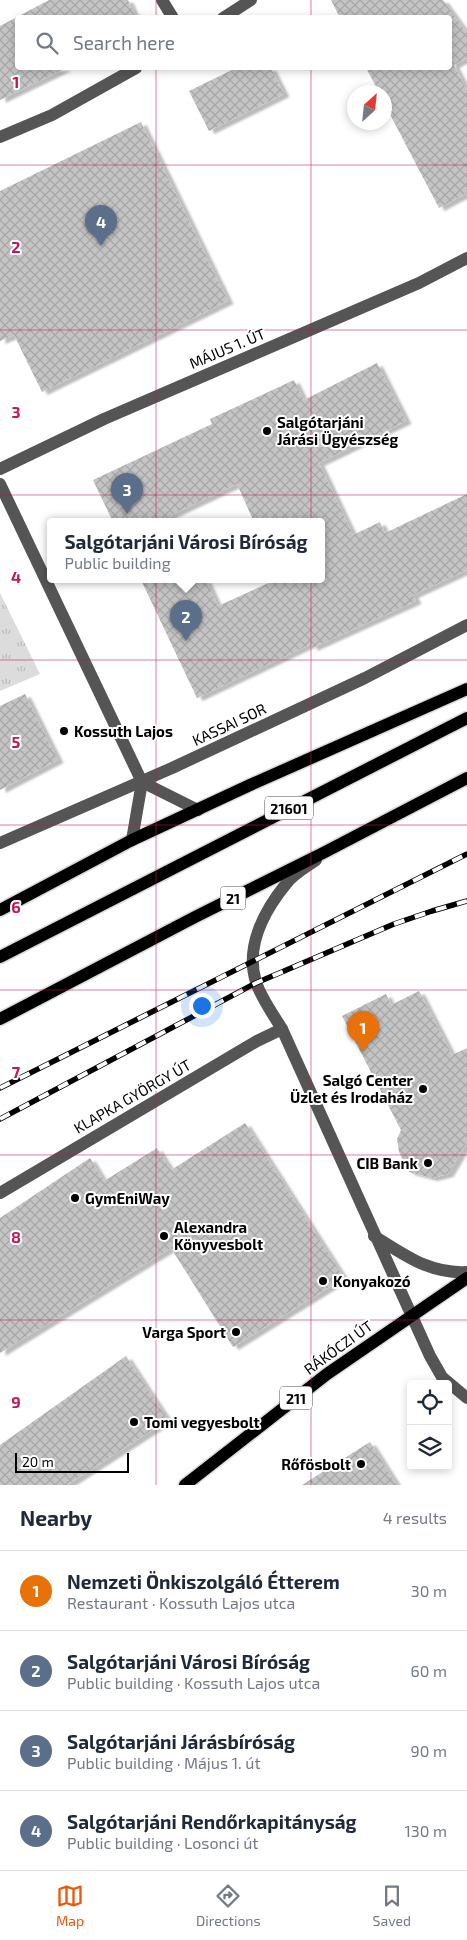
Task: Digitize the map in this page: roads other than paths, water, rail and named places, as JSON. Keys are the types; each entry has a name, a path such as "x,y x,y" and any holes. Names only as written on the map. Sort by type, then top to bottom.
{"main road":[{"path":"0,910 132,840 467,689"},
{"name":"21601","path":"0,957 467,718"},
{"name":"21","path":"0,1019 195,916 325,852 467,778"},
{"name":"RÁKÓCZI ÚT","path":"185,1485 327,1374 467,1278"}],"street":[{"path":"162,0 171,15"},
{"path":"228,15 251,0"},
{"path":"0,137 52,115 132,70"},
{"name":"MÁJUS 1. ÚT","path":"0,468 104,419 419,283 467,258"},
{"path":"0,484 47,583"},
{"path":"47,583 142,782 132,840"},
{"name":"KASSAI SOR","path":"0,843 142,782 365,678 467,625"},
{"path":"142,782 198,810"},
{"path":"325,852 287,882 266,914 253,945 252,962 256,983 282,1029 374,1236 430,1356 442,1377 467,1398"},
{"name":"KLAPKA GYÖRGY ÚT","path":"0,1193 257,1041 282,1029"},
{"path":"374,1236 411,1259 431,1268 467,1272"}],"railway":[{"path":"0,1088 467,854"},
{"path":"0,1119 256,983 394,924 467,901"}],"place":[{"name":"Salgótarjáni Rendőrkapitányság","path":"101,246"},
{"name":"Salgótarjáni Járási Ügyészség","path":"267,431"},
{"name":"Salgótarjáni Járásbíróság","path":"127,514"},
{"name":"Salgótarjáni Városi Bíróság","path":"186,641"},
{"name":"Kossuth Lajos","path":"64,731"},
{"name":"Nemzeti Önkiszolgáló Étterem","path":"363,1052"},
{"name":"Salgó Center Üzlet és Irodaház","path":"423,1089"},
{"name":"CIB Bank","path":"428,1163"},
{"name":"GymEniWay","path":"75,1198"},
{"name":"Alexandra Könyvesbolt","path":"164,1236"},
{"name":"Konyakozó","path":"323,1281"},
{"name":"Varga Sport","path":"236,1332"},
{"name":"Tomi vegyesbolt","path":"134,1422"},
{"name":"Rőfösbolt","path":"361,1464"}]}
